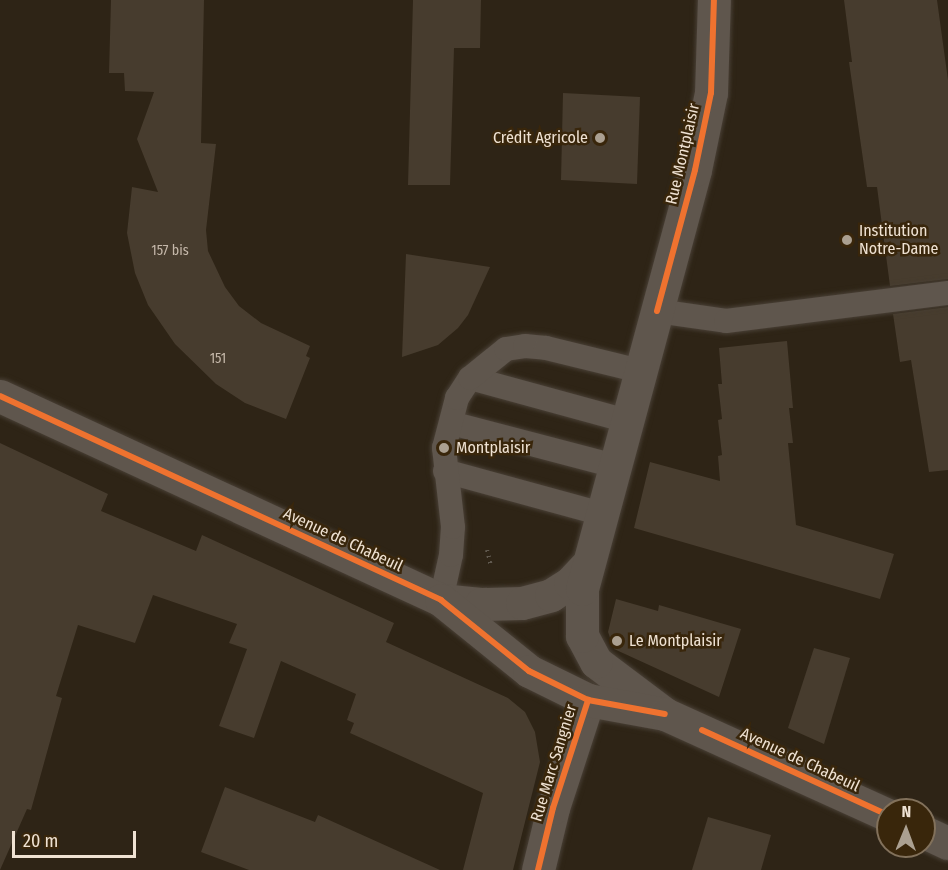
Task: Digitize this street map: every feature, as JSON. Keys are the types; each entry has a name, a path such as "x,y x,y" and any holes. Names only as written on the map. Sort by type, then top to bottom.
{"street":[{"name":"Rue Montplaisir","path":"665,714 596,662 582,636 582,589 585,567 602,514 695,170 711,93 714,0"},
{"name":"Avenue de Chabeuil","path":"0,396 441,600 529,671 588,700 665,714 876,810"},
{"name":"Rue Montplaisir","path":"441,600 481,604 522,603 551,595 570,583 585,567"},
{"name":"Rue Marc Sangnier","path":"537,870 553,808 588,700"}],"lane":[{"path":"657,311 726,321 948,293"},
{"path":"441,600 451,555 453,527 444,448 457,398 470,378 506,349 525,346 546,348 640,371"},
{"path":"470,378 627,421"},
{"path":"451,423 615,466"},
{"path":"445,471 602,514"}],"building":[{"path":"111,0 204,0 201,143 216,144 206,230 208,251 225,287 239,306 261,323 310,346 306,356 310,358 286,419 245,403 216,384 175,344 148,305 135,273 127,233 132,187 158,192 137,139 154,92 125,91 124,73 109,73"},
{"path":"413,0 481,0 480,48 454,48 450,185 408,185"},
{"path":"844,0 937,0 948,80 948,279 890,286 877,187 867,187 849,62 852,62"},
{"name":"Crédit Agricole","path":"563,93 640,97 637,184 561,180"},
{"path":"406,254 490,267 468,315 458,328 438,345 402,357"},
{"path":"948,307 948,470 929,472 911,360 900,362 893,314"},
{"path":"787,341 793,408 789,408 793,443 788,443 796,525 894,554 880,599 634,528 650,462 720,481 718,456 722,455 718,420 722,419 718,384 722,384 719,348"},
{"path":"0,443 108,494 101,511 196,551 202,535 394,623 386,642 508,698 525,712 535,732 540,762 513,870 463,870 483,793 350,733 354,723 347,720 356,694 281,661 254,738 219,726 247,649 229,643 237,624 153,595 135,643 78,625 56,696 62,698 31,810 27,809 0,870"},
{"path":"616,599 658,611 659,605 741,629 719,697 614,649 608,632"},
{"path":"814,648 850,658 824,744 788,728"},
{"path":"225,787 315,822 318,815 440,870 249,870 201,852"},
{"path":"708,817 771,835 761,870 692,870"}],"cycle path":[{"path":"657,311 695,170 711,93 714,0"},
{"path":"0,396 441,600 529,671 588,700 665,714"},
{"path":"538,870 553,808 588,700"},
{"path":"702,730 876,810"}],"place":[{"name":"Crédit Agricole","path":"600,138"},
{"name":"Institution Notre-Dame","path":"847,240"},
{"name":"Montplaisir","path":"444,448"},
{"name":"Le Montplaisir","path":"617,641"}]}
